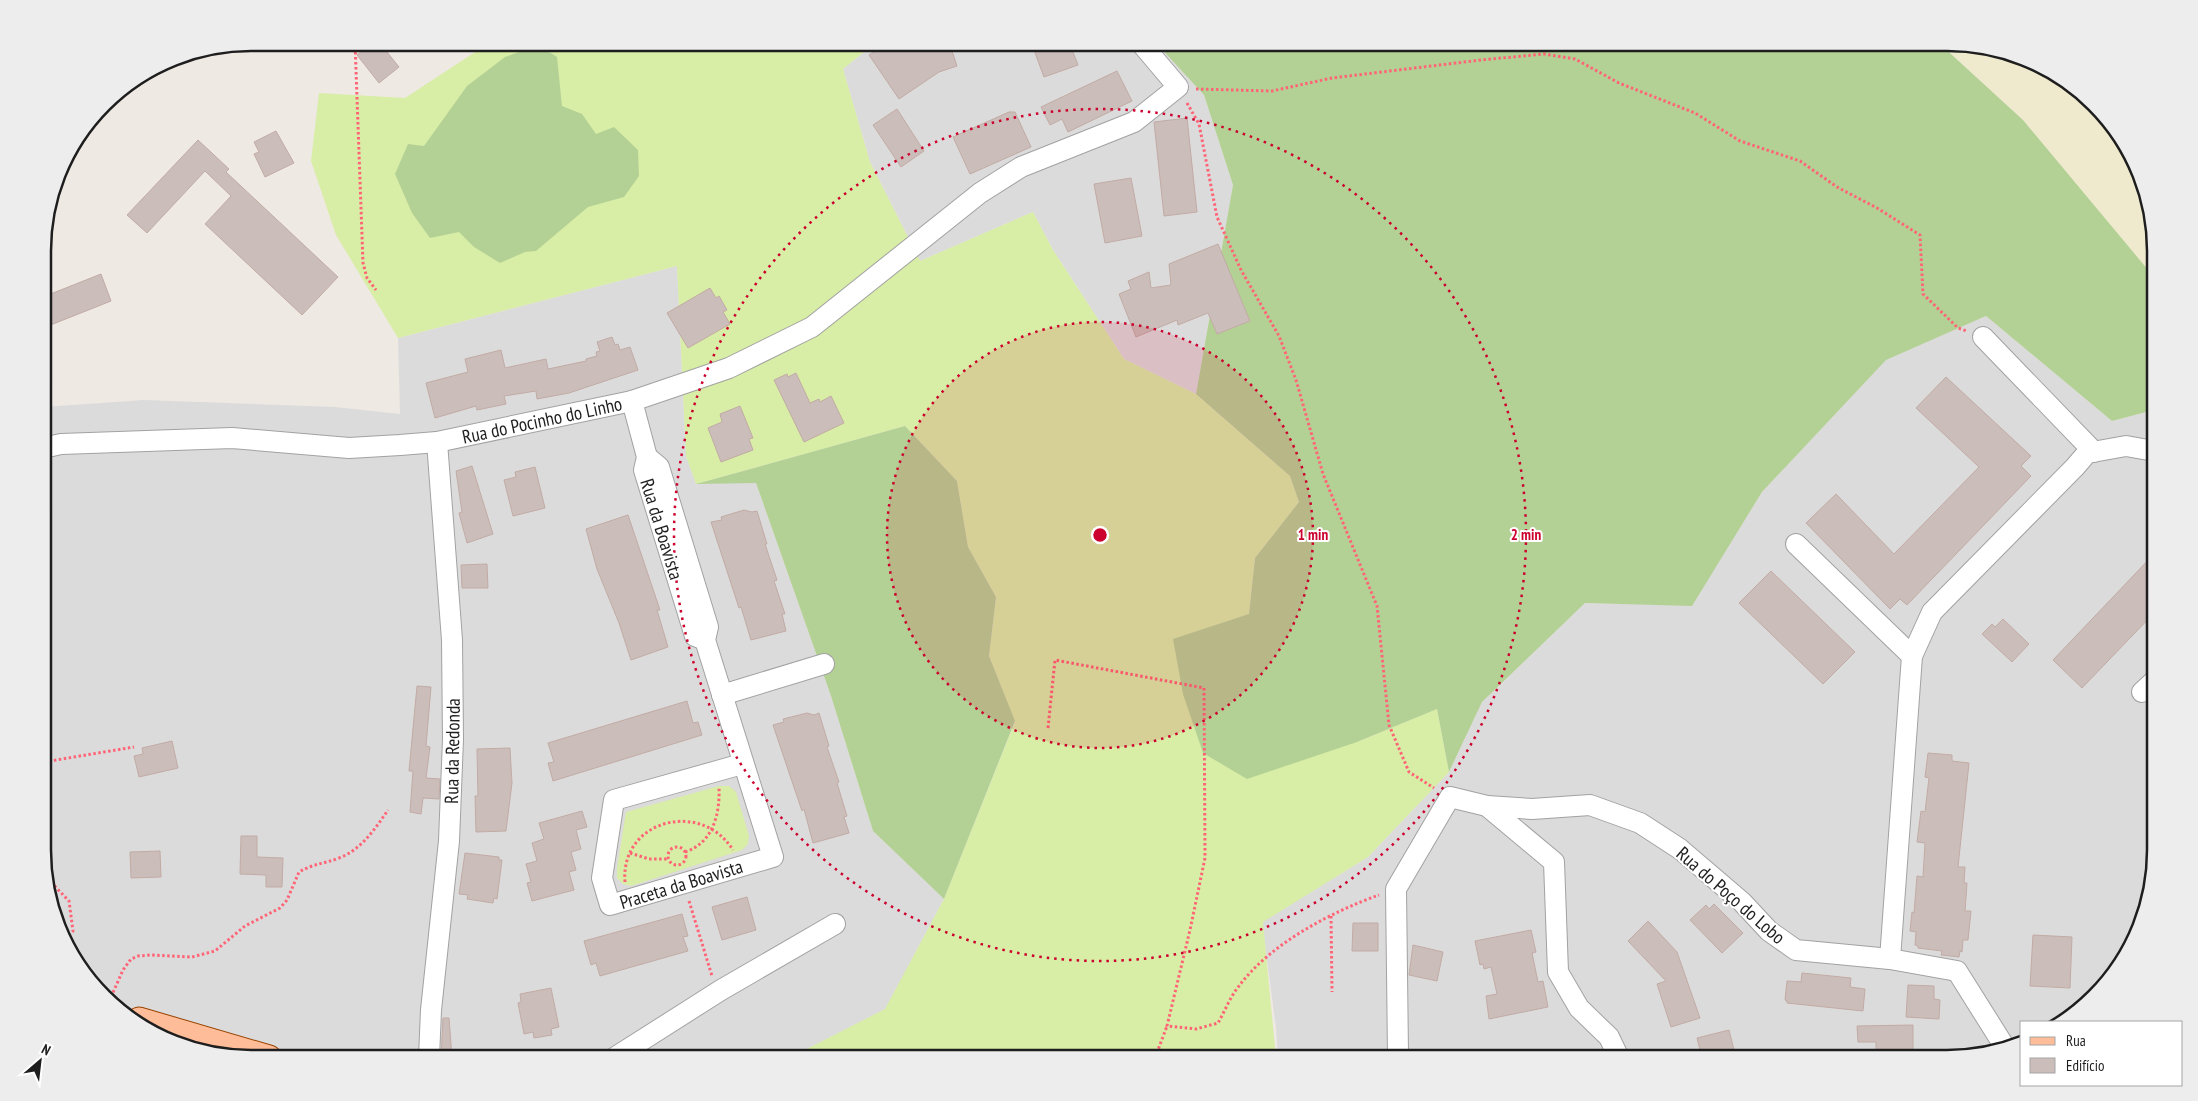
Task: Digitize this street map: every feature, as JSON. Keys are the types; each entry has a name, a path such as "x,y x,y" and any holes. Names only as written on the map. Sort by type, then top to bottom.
{"main road":[{"path":"153,1024 238,1049"}],"street":[{"path":"1147,51 1178,88"},
{"name":"Rua do Pocinho do Linho","path":"51,446 61,444 232,438 349,448 437,442 632,401 729,368 812,328 980,193 1021,167 1134,122 1178,88"},
{"path":"1983,337 2094,452"},
{"name":"Rua da Boavista","path":"632,401 646,457 659,467 708,628 705,640 742,764"},
{"name":"Rua da Redonda","path":"429,1050 431,1010 449,840 453,739 452,640 437,442"},
{"path":"1890,959 1912,656 1932,612 2075,467 2086,453 2126,446 2147,450"},
{"path":"1796,544 1912,656"},
{"path":"722,695 824,664"},
{"name":"Praceta da Boavista","path":"742,764 773,856 610,905 602,878 614,800 742,764"},
{"path":"1398,1050 1396,889 1450,797"},
{"name":"Rua do Poço do Lobo","path":"1450,797 1487,806 1532,809 1590,805 1640,823 1680,849 1742,902 1769,931 1796,950 1890,959 1957,971 2002,1042"},
{"path":"1487,806 1554,862 1558,972 1579,1008 1609,1037 1615,1050"},
{"path":"627,1050 717,993 835,924"}],"path":[{"path":"355,51 363,263 367,278 376,290"},
{"path":"1178,88 1272,91 1332,78 1481,60 1544,54 1575,59 1619,83 1695,113 1740,141 1800,162 1837,187 1877,208 1920,235 1922,294 1958,328 1983,337"},
{"path":"1178,88 1200,124 1217,217 1241,270 1279,336 1296,380 1323,474 1377,606 1389,726 1409,772 1450,797"},
{"path":"1048,728 1055,660 1204,688 1205,858 1167,1026 1158,1050"},
{"path":"51,761 134,747"},
{"path":"685,852 694,849 702,842 712,828 719,810 719,786"},
{"path":"113,994 131,959 138,956 151,955 192,956 215,951 245,926 280,908 287,900 299,872 321,862 337,859 351,853 373,832 388,810"},
{"path":"625,884 627,862 642,836 659,825 668,822 685,820 712,828 724,838 735,853"},
{"path":"625,851 650,860 668,859 674,865 680,864 686,858 685,852 681,848 675,847 670,850 668,859"},
{"path":"683,883 717,993"},
{"path":"55,886 69,901 73,917 73,931 70,934"},
{"path":"1167,1026 1196,1029 1218,1023 1238,986 1272,952 1358,902 1396,889"},
{"path":"1331,916 1332,992"}],"shaded area":[{"path":"865,51 1163,51 1204,95 1233,185 1196,394 1124,359 1053,250 1033,212 920,261 870,162 843,69"},
{"path":"1948,51 1986,55 2023,66 2058,85 2079,101 2097,119 2120,151 2132,175 2143,212 2147,269 2023,120"},
{"path":"677,266 686,456 696,483 756,483 831,696 873,831 944,899 885,1010 805,1050 251,1050 199,1043 175,1035 151,1023 119,1000 101,982 85,961 66,926 58,902 51,850 51,406 144,400 335,407 400,414 398,338"},
{"path":"1986,316 2112,421 2147,412 2147,850 2145,876 2140,902 2132,926 2120,950 2097,982 2079,1000 2050,1021 2020,1021 2020,1036 1999,1043 1973,1048 1947,1050 1277,1050 1262,922 1368,857 1449,772 1482,702 1585,603 1692,605 1762,492 1886,359"}],"green space":[{"path":"477,51 865,51 843,69 870,162 920,261 1033,212 1053,250 1124,359 1196,394 1290,476 1299,502 1255,558 1249,614 1357,742 1437,709 1449,772 1368,857 1263,922 1275,1050 805,1050 885,1009 944,899 1015,722 989,656 996,597 968,547 957,481 905,426 696,484 686,456 677,266 398,338 336,235 311,161 319,93 405,98"},
{"path":"522,51 548,51 557,57 562,106 582,114 596,134 614,127 638,150 639,176 624,197 588,207 536,251 525,252 500,263 474,247 459,232 430,238 412,213 395,174 408,144 424,146 467,86 505,57"},
{"path":"1163,51 1948,51 2023,120 2147,269 2147,412 2112,421 1986,316 1886,360 1762,492 1692,606 1585,603 1482,702 1449,772 1437,709 1357,742 1247,779 1203,753 1183,694 1173,639 1249,614 1255,558 1299,502 1290,476 1196,394 1233,185 1204,95"},
{"path":"905,426 957,481 968,547 996,597 989,656 1015,721 944,899 873,831 831,696 756,483 696,484"},
{"path":"719,786 729,786 736,792 749,836 748,844 742,850 631,886 623,884 617,878 626,812"}],"building":[{"path":"362,51 386,51 399,67 379,83 357,55"},
{"path":"875,51 952,51 957,66 939,72 899,99 869,55"},
{"path":"1034,51 1073,51 1078,65 1044,77"},
{"path":"1117,71 1132,101 1068,132 1062,119 1050,125 1041,107"},
{"path":"897,109 924,151 901,167 873,125"},
{"path":"1009,112 1015,112 1031,147 970,174 953,137"},
{"path":"1187,118 1197,212 1164,216 1154,122"},
{"path":"276,131 294,163 265,177 254,154 259,152 254,142"},
{"path":"198,140 229,169 226,172 338,277 302,315 205,224 231,196 205,171 147,233 127,215"},
{"path":"1131,178 1142,236 1105,243 1094,184"},
{"path":"1218,244 1250,321 1217,334 1208,313 1178,325 1177,320 1136,337 1119,294 1131,289 1128,281 1149,272 1151,288 1171,285 1169,264"},
{"path":"101,274 111,301 51,325 51,294"},
{"path":"710,288 716,298 719,296 727,310 723,312 730,324 688,348 667,313"},
{"path":"612,337 615,345 618,344 620,350 630,347 638,370 569,393 537,399 536,391 504,396 506,404 477,410 476,406 435,418 426,383 468,372 465,359 501,350 505,368 546,359 548,369 586,361 586,359 597,356 596,352 600,351 597,342"},
{"path":"796,373 810,403 819,399 820,402 831,396 844,423 804,442 774,380 787,374 788,377"},
{"path":"1946,377 2031,456 2021,466 2031,476 1907,605 1900,599 1890,609 1806,523 1836,494 1894,554 1979,467 1916,408"},
{"path":"740,406 753,438 749,439 753,450 721,462 708,428 722,422 720,414"},
{"path":"472,466 493,534 467,543 459,513 462,512 456,471"},
{"path":"535,467 545,508 513,516 504,480 516,477 515,472"},
{"path":"744,510 757,511 767,544 765,544 777,580 774,581 785,614 782,614 786,631 751,640 711,522 722,520 721,517"},
{"path":"628,515 660,610 657,610 668,647 631,660 619,623 597,569 586,529"},
{"path":"2147,561 2147,620 2082,688 2053,660"},
{"path":"487,564 488,588 462,588 461,565"},
{"path":"1771,571 1855,652 1823,684 1739,603"},
{"path":"2003,619 2029,644 2012,662 1982,634 1992,624 1995,627"},
{"path":"417,686 431,687 426,746 430,747 426,778 440,779 439,799 423,798 421,814 410,812 413,771 409,771"},
{"path":"687,701 693,723 698,722 702,735 553,781 548,763 554,762 548,743"},
{"path":"807,713 814,715 819,713 829,746 827,747 839,782 837,783 847,816 844,817 849,833 813,843 804,809 802,811 773,725 784,722 783,719"},
{"path":"172,741 178,768 139,777 134,756 143,754 142,748"},
{"path":"510,748 512,783 506,831 476,832 475,796 478,796 477,749"},
{"path":"1928,753 1952,755 1952,761 1969,763 1958,867 1965,867 1964,883 1967,883 1965,911 1971,911 1968,940 1963,940 1962,952 1960,951 1959,957 1941,955 1942,951 1918,948 1915,945 1916,932 1910,931 1912,912 1914,913 1917,876 1923,877 1925,843 1917,842 1921,811 1925,812 1929,778 1925,777"},
{"path":"582,811 587,827 576,830 581,849 571,852 576,870 569,872 574,890 532,901 527,883 531,882 526,864 537,861 532,843 544,839 539,823"},
{"path":"241,836 257,836 257,857 283,858 282,887 266,887 266,875 240,874"},
{"path":"160,851 161,877 131,878 130,852"},
{"path":"465,853 499,857 499,860 502,860 497,899 494,898 493,903 467,899 468,895 459,894"},
{"path":"747,897 756,930 722,940 712,907"},
{"path":"1714,904 1743,933 1722,953 1690,920 1706,905 1709,909"},
{"path":"682,914 688,936 683,937 688,951 600,976 596,963 591,965 584,941"},
{"path":"1648,921 1677,952 1700,1018 1671,1027 1657,984 1666,981 1628,941"},
{"path":"1353,923 1378,923 1378,951 1352,951"},
{"path":"1531,930 1536,952 1532,953 1538,982 1543,981 1548,1007 1489,1019 1486,996 1497,994 1491,967 1484,969 1483,964 1480,965 1475,941"},
{"path":"2033,935 2072,937 2070,988 2030,986"},
{"path":"1413,945 1443,952 1437,981 1409,975"},
{"path":"1802,973 1851,978 1850,987 1865,989 1863,1011 1787,1003 1785,1000 1787,981 1801,982"},
{"path":"1908,985 1934,986 1934,999 1940,1000 1939,1019 1906,1017"},
{"path":"551,988 559,1027 551,1029 552,1035 534,1038 533,1032 524,1034 518,1003 521,1002 520,994"},
{"path":"443,1018 449,1018 451,1050 441,1050"},
{"path":"1913,1025 1913,1050 1876,1050 1876,1042 1858,1042 1857,1026"},
{"path":"1729,1030 1734,1050 1700,1050 1697,1038"}]}
